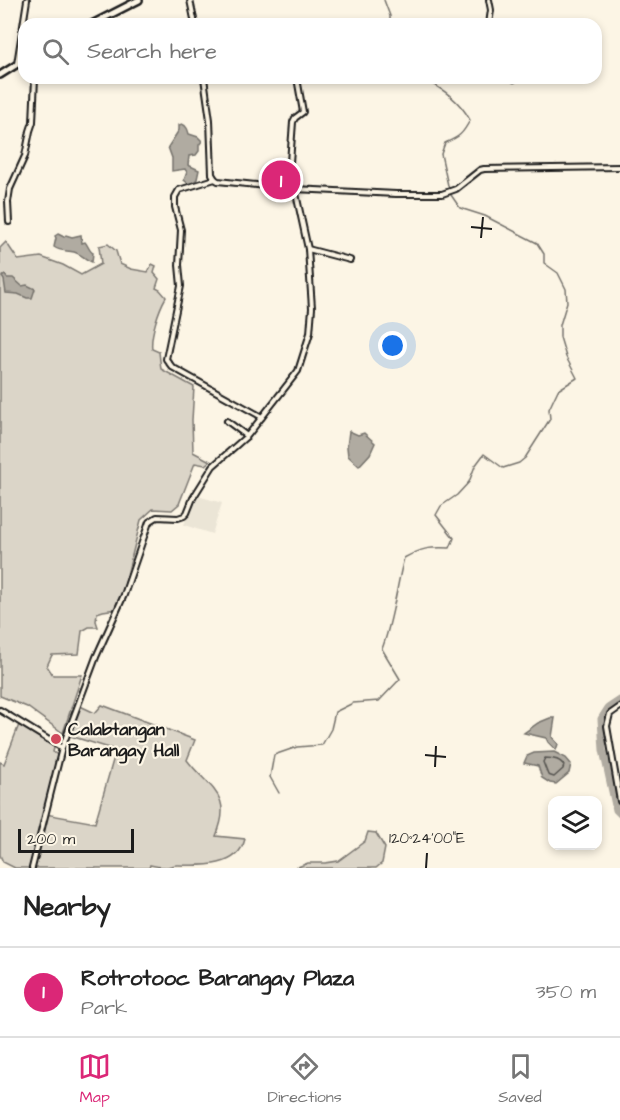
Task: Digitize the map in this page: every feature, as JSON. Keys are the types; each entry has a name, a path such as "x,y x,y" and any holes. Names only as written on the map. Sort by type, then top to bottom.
{"main road":[{"path":"104,18 139,0"},
{"path":"0,75 17,65"}],"street":[{"path":"24,18 27,0"},
{"path":"190,0 194,18"},
{"path":"489,0 490,18"},
{"path":"17,65 18,58"},
{"path":"9,222 10,189 26,156 33,122 35,84"},
{"path":"205,84 210,120 212,174 218,181 288,189 442,194 456,189 484,169 620,167"},
{"path":"288,189 294,120 303,112 298,84"},
{"path":"215,179 179,190 176,194 175,207 181,236 179,265 181,286 166,359 172,367 262,417"},
{"path":"32,868 62,748 96,657 123,595 149,522 156,517 178,518 187,513 193,498 213,466 247,436 298,371 310,333 312,308 308,249 295,189"},
{"path":"308,249 350,260"},
{"path":"227,421 247,436"},
{"path":"620,707 610,714 607,726 620,801"},
{"path":"0,710 62,748"}],"shaded area":[{"path":"6,242 18,260 41,257 81,275 101,264 99,246 108,244 116,251 120,264 148,272 152,264 156,266 154,273 159,279 156,288 166,297 156,322 152,349 159,352 161,369 194,387 193,452 210,461 205,465 195,463 179,504 172,510 153,509 141,520 116,609 97,613 98,627 89,627 82,631 79,654 52,655 47,666 53,675 82,675 63,733 27,707 0,696 0,248"},
{"path":"194,495 222,503 212,534 184,525"},
{"path":"78,705 95,713 102,705 195,740 187,760 211,786 221,801 221,822 216,836 245,839 235,855 227,860 208,865 165,867 150,865 149,868 15,868 3,862 0,855 0,762 4,764 20,722 55,744 53,752 59,756 45,814 95,823 116,750 67,735"},
{"path":"368,832 376,833 385,848 382,863 376,868 295,868 308,863 338,861 365,841"}],"water":[{"path":"182,124 189,134 202,141 196,155 189,156 188,165 199,170 197,179 190,185 184,180 187,172 185,169 172,171 172,158 168,147 179,130 179,125"},
{"path":"58,234 64,237 81,235 82,243 85,242 93,253 92,262 77,253 54,247 55,236"},
{"path":"5,275 7,278 13,278 22,286 27,285 35,289 32,298 6,293 2,277"},
{"path":"349,431 358,435 364,433 375,443 370,454 359,466 348,456"},
{"path":"550,718 555,718 552,737 558,744 556,750 546,738 524,733"},
{"path":"554,752 566,758 571,764 569,773 556,784 542,778 538,766 524,763 527,756 534,753"}],"waterway":[{"path":"384,0 390,18"},
{"path":"433,84 449,94 470,120 460,134 445,143 441,154 449,190"},
{"path":"279,793 270,777 274,755 297,747 322,745 331,729 335,712 353,703 379,701 400,679 382,649 392,616 404,558 426,549 450,548 454,538 436,515 441,506 457,495 469,482 475,466 484,454 503,468 519,463 525,458 550,419 549,409 558,390 577,378 566,357 560,337 560,325 567,302 566,289 558,273 544,263 544,254 537,243 485,216 460,208 451,195"},
{"path":"620,700 608,708 601,719 603,750 616,810 620,814"}],"place":[{"name":"Rotrotooc Barangay Plaza","path":"281,180"},
{"name":"Calabtangan Barangay Hall","path":"56,739"}]}
